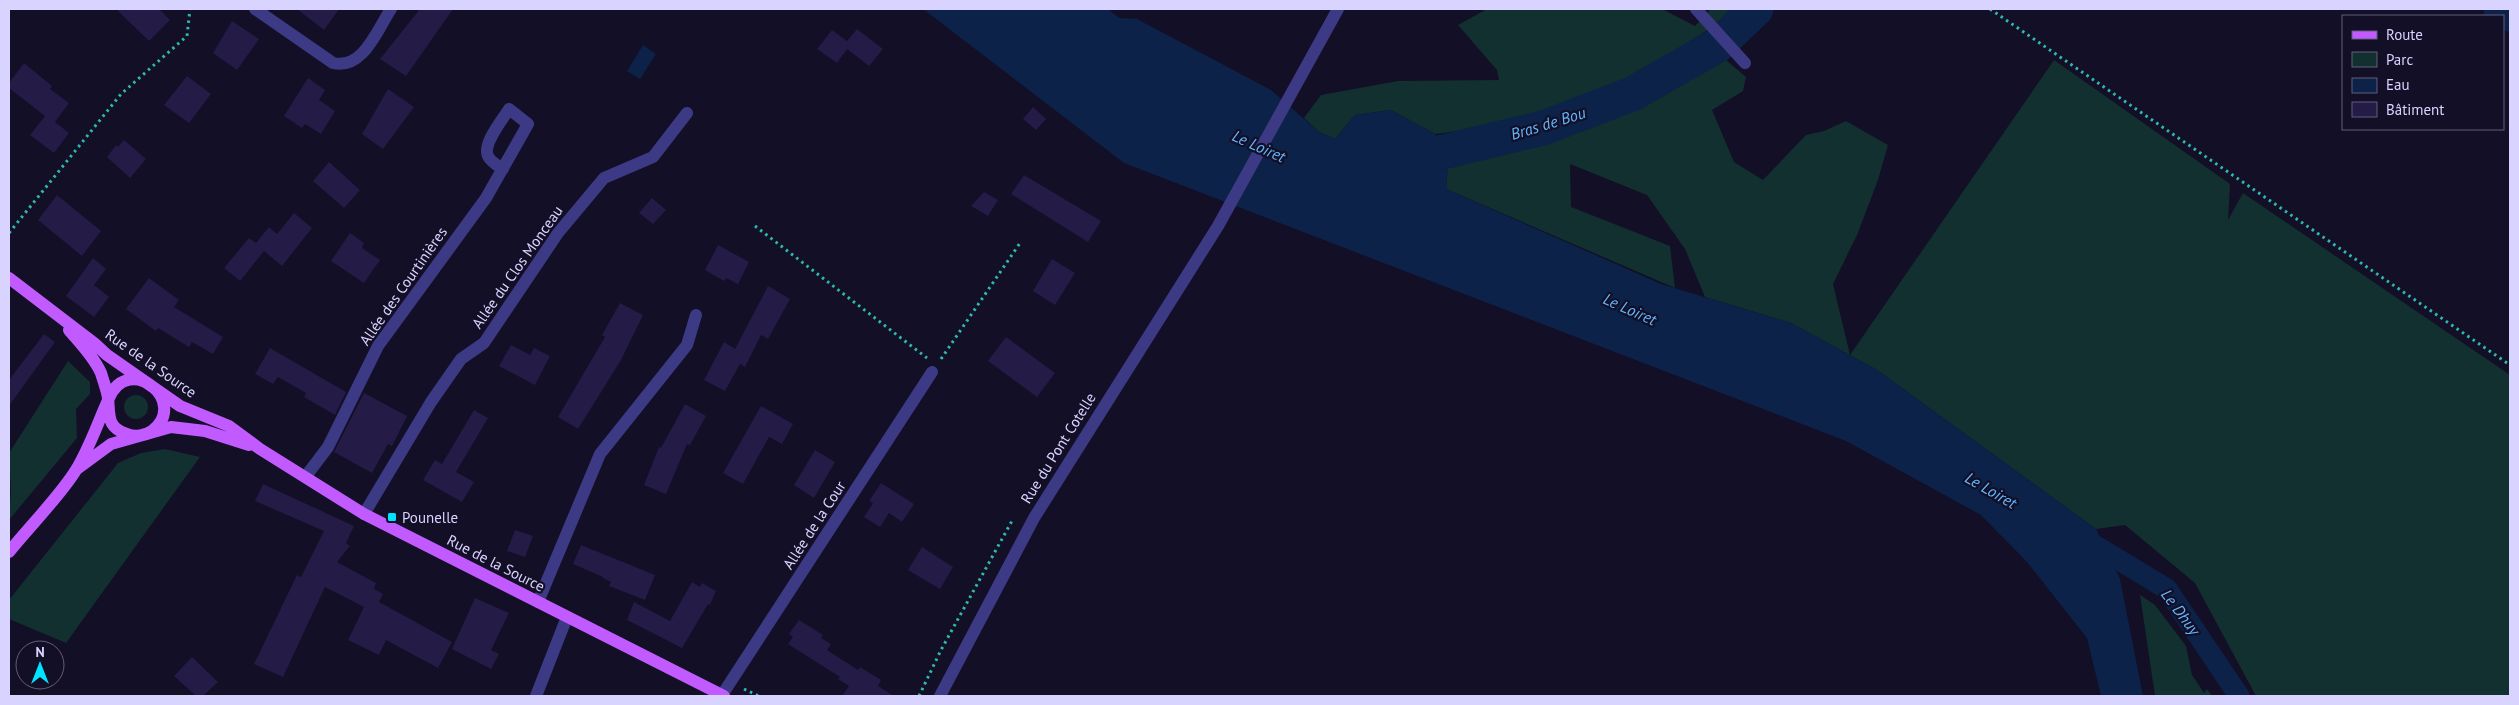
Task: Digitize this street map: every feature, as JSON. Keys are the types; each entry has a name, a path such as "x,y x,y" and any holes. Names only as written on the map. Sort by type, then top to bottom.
{"main road":[{"name":"Rue de la Source","path":"9,278 53,310 107,355 154,386 184,409 204,414 229,426 260,449 364,514 723,696"},
{"name":"Rue de la Source","path":"53,310 97,366 108,399"},
{"path":"9,552 75,471 103,416 108,399 112,391 127,380 146,381 154,386 163,402 161,420 148,433 130,436 113,426 109,418 108,399"},
{"name":"Rue de la Source","path":"75,471 111,444 170,427 205,431 260,449"}],"street":[{"path":"255,9 333,64 344,66 358,60 391,9"},
{"name":"Rue du Pont Cotelle","path":"940,696 1034,518 1218,226 1338,9"},
{"path":"1696,9 1745,63"},
{"name":"Allée du Clos Monceau","path":"364,514 431,402 461,359 484,342 558,233 604,178 653,157 687,113"},
{"name":"Allée des Courtinières","path":"306,476 328,447 378,346 486,198 503,169"},
{"path":"538,602 600,454 687,345 696,315"},
{"name":"Allée de la Cour","path":"723,696 932,372"},
{"path":"536,696 568,617"}],"path":[{"path":"9,233 121,94 187,36 190,9"},
{"path":"1990,9 2510,365"},
{"path":"755,226 928,358 932,372"},
{"path":"932,372 1020,243"}],"green space":[{"path":"1487,9 1662,9 1695,26 1711,9 1737,9 1731,15 1608,94 1479,128 1435,134 1391,110 1355,115 1335,139 1319,132 1304,118 1321,95 1398,81 1499,80 1497,70 1458,25"},
{"path":"1726,60 1746,77 1743,91 1712,110 1734,162 1763,180 1806,135 1824,131 1846,121 1888,145 1878,180 1857,235 1833,284 1850,355 2054,60 2230,184 2228,220 2243,193 2510,375 2510,696 2256,696 2195,583 2125,525 2096,529 1877,370 1791,323 1705,297 1685,249 1647,195 1570,164 1571,207 1670,246 1675,288 1446,189 1448,163 1558,137"},
{"path":"68,361 90,382 90,394 76,409 77,438 9,520 11,490 9,453"},
{"path":"136,395 145,398 148,407 145,416 136,419 127,416 124,407 127,398"},
{"path":"165,449 200,457 66,643 65,640 59,640 9,619 9,600 118,463 141,453"},
{"path":"2140,595 2155,605 2186,646 2192,675 2204,693 2207,689 2212,696 2155,696"}],"water":[{"name":"Le Loiret","path":"923,9 1108,9 1119,18 1137,19 1271,90 1319,132 1335,139 1355,115 1391,110 1435,134 1448,163 1446,189 1661,284 1791,323 1877,370 2096,529 2120,579 2143,696 2101,696 2087,638 2027,562 1981,515 1846,441 1124,163"},
{"path":"643,45 656,54 640,79 627,71"}],"building":[{"path":"116,9 159,9 170,20 149,41"},
{"path":"297,9 339,9 324,30"},
{"path":"420,9 453,9 406,76 380,59"},
{"path":"232,21 259,39 237,70 213,53"},
{"path":"857,29 883,49 869,66 847,49 837,63 817,49 832,30 847,41"},
{"path":"24,63 52,86 50,89 69,103 55,122 69,133 54,153 30,135 45,116 9,88 9,83"},
{"path":"187,76 211,94 189,123 164,105"},
{"path":"308,78 325,90 319,100 335,111 321,134 305,124 302,128 284,116"},
{"path":"388,89 414,107 383,149 362,134"},
{"path":"1033,107 1046,119 1036,130 1023,119"},
{"path":"124,140 146,159 130,178 107,157 116,145 118,147"},
{"path":"329,162 360,190 344,208 313,181"},
{"path":"1024,175 1101,221 1088,242 1011,194"},
{"path":"984,192 998,200 988,216 971,206"},
{"path":"57,195 101,231 82,256 38,220"},
{"path":"652,198 666,210 653,224 639,213"},
{"path":"294,213 312,228 282,266 264,251 240,281 224,268 249,238 256,243 269,227 277,234"},
{"path":"350,233 364,243 362,248 380,260 364,283 331,261"},
{"path":"718,245 749,262 738,284 726,278 724,281 705,270"},
{"path":"93,258 106,269 94,285 109,297 94,317 66,296"},
{"path":"1052,259 1075,273 1055,305 1033,291"},
{"path":"149,278 179,300 174,307 223,337 213,354 192,342 189,347 158,328 156,331 126,309"},
{"path":"768,286 790,299 768,339 761,335 745,367 740,364 725,391 704,380 724,342 735,349"},
{"path":"620,303 643,315 621,360 578,429 558,417 605,337 602,335"},
{"path":"44,334 55,342 9,406 9,380"},
{"path":"1006,337 1055,373 1037,397 988,361"},
{"path":"511,345 530,355 534,348 550,356 535,385 499,366"},
{"path":"270,348 346,392 335,415 304,397 306,393 278,377 273,384 255,374"},
{"path":"364,393 407,416 392,446 388,444 372,473 334,452"},
{"path":"685,404 706,416 690,445 687,444 666,494 644,485 659,447 661,448"},
{"path":"761,406 793,424 782,444 769,437 743,484 723,473"},
{"path":"474,410 488,418 456,472 474,482 462,502 423,480 435,460 442,464"},
{"path":"815,450 835,462 814,498 794,485"},
{"path":"881,483 914,504 902,522 889,513 880,527 864,517 873,503 869,501"},
{"path":"263,484 354,526 346,543 350,546 337,562 376,583 374,589 383,594 379,602 452,642 438,668 386,640 379,655 348,640 364,607 325,587 283,677 254,664 297,575 301,577 324,531 255,501"},
{"path":"515,530 533,536 525,557 507,551"},
{"path":"581,545 655,575 645,600 609,586 611,582 603,577 573,564"},
{"path":"922,547 953,567 940,589 908,570"},
{"path":"692,582 700,587 702,583 716,591 710,605 708,604 682,648 627,620 634,602 670,621"},
{"path":"475,598 509,613 491,650 499,654 491,669 452,649"},
{"path":"799,620 823,635 821,638 831,644 827,650 858,670 860,667 881,680 878,686 894,696 842,696 849,686 838,679 840,677 788,644 793,637 789,634"},
{"path":"192,657 218,682 203,696 196,696 174,676"}],"waterway":[{"name":"Bras de Bou","path":"1397,159 1422,157 1543,128 1632,94 1718,45 1756,9"},
{"name":"Bras de Bou","path":"2501,9 2510,14"},
{"name":"Le Dhuy","path":"2081,545 2096,546 2167,589 2239,696"}],"place":[{"name":"Pounelle","path":"392,517"}]}
